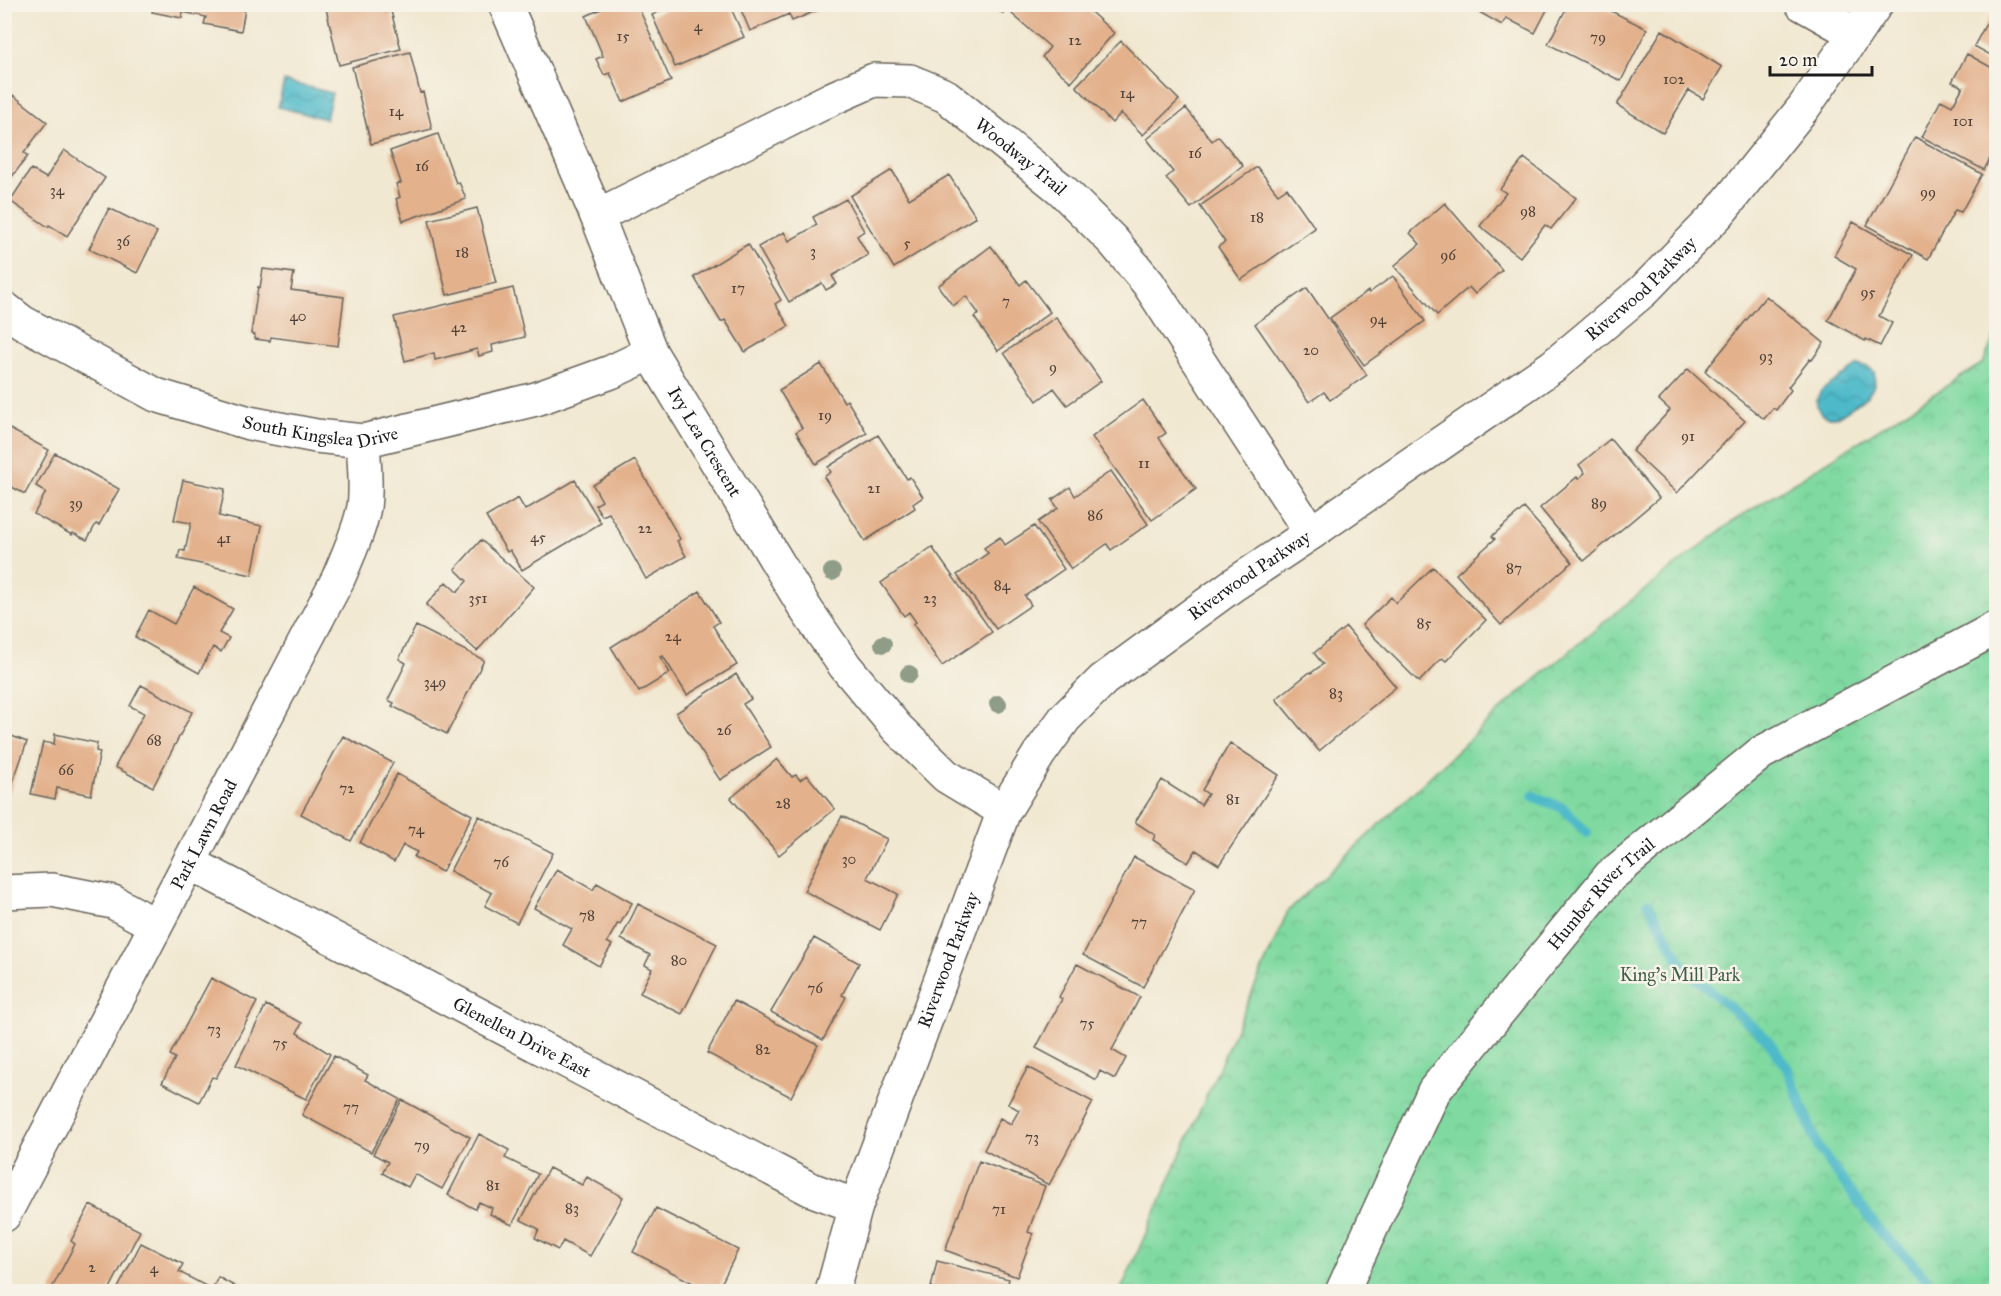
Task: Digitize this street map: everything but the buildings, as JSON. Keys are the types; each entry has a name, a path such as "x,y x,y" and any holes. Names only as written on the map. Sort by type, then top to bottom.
{"street":[{"name":"Ivy Lea Crescent","path":"505,4 597,216 651,353 807,611 845,666 897,728 946,776 1004,811"},
{"path":"1802,4 1856,34"},
{"name":"Riverwood Parkway","path":"832,1292 856,1206 1004,811 1039,754 1065,718 1103,680 1233,585 1553,366 1643,291 1719,213 1804,107 1876,4"},
{"name":"Woodway Trail","path":"597,216 873,80 910,81 946,96 1062,190 1082,208 1120,250 1148,284 1311,533"},
{"name":"South Kingslea Drive","path":"4,309 22,322 156,394 249,423 316,436 363,441 536,399 610,372 651,353"},
{"name":"Park Lawn Road","path":"4,1215 338,579 352,547 364,506 363,441"},
{"name":"Humber River Trail","path":"1342,1292 1434,1091 1610,876 1761,753 1996,628"},
{"name":"Glenellen Drive East","path":"190,863 810,1189 856,1206"},
{"path":"4,892 52,891 113,902 155,925"}],"green space":[{"name":"King's Mill Park","path":"1996,333 1996,1291 1120,1292 1288,911 1511,700 1620,609 1733,521 1983,363"}],"water":[{"path":"284,81 332,93 326,119 278,107"},
{"path":"1858,365 1868,367 1874,372 1875,380 1870,393 1839,416 1823,415 1817,402 1821,391"}],"waterway":[{"path":"1533,796 1563,808 1587,833"},
{"path":"1648,903 1684,968 1766,1038 1786,1066 1818,1147 1881,1233 1909,1259 1937,1292"}]}
